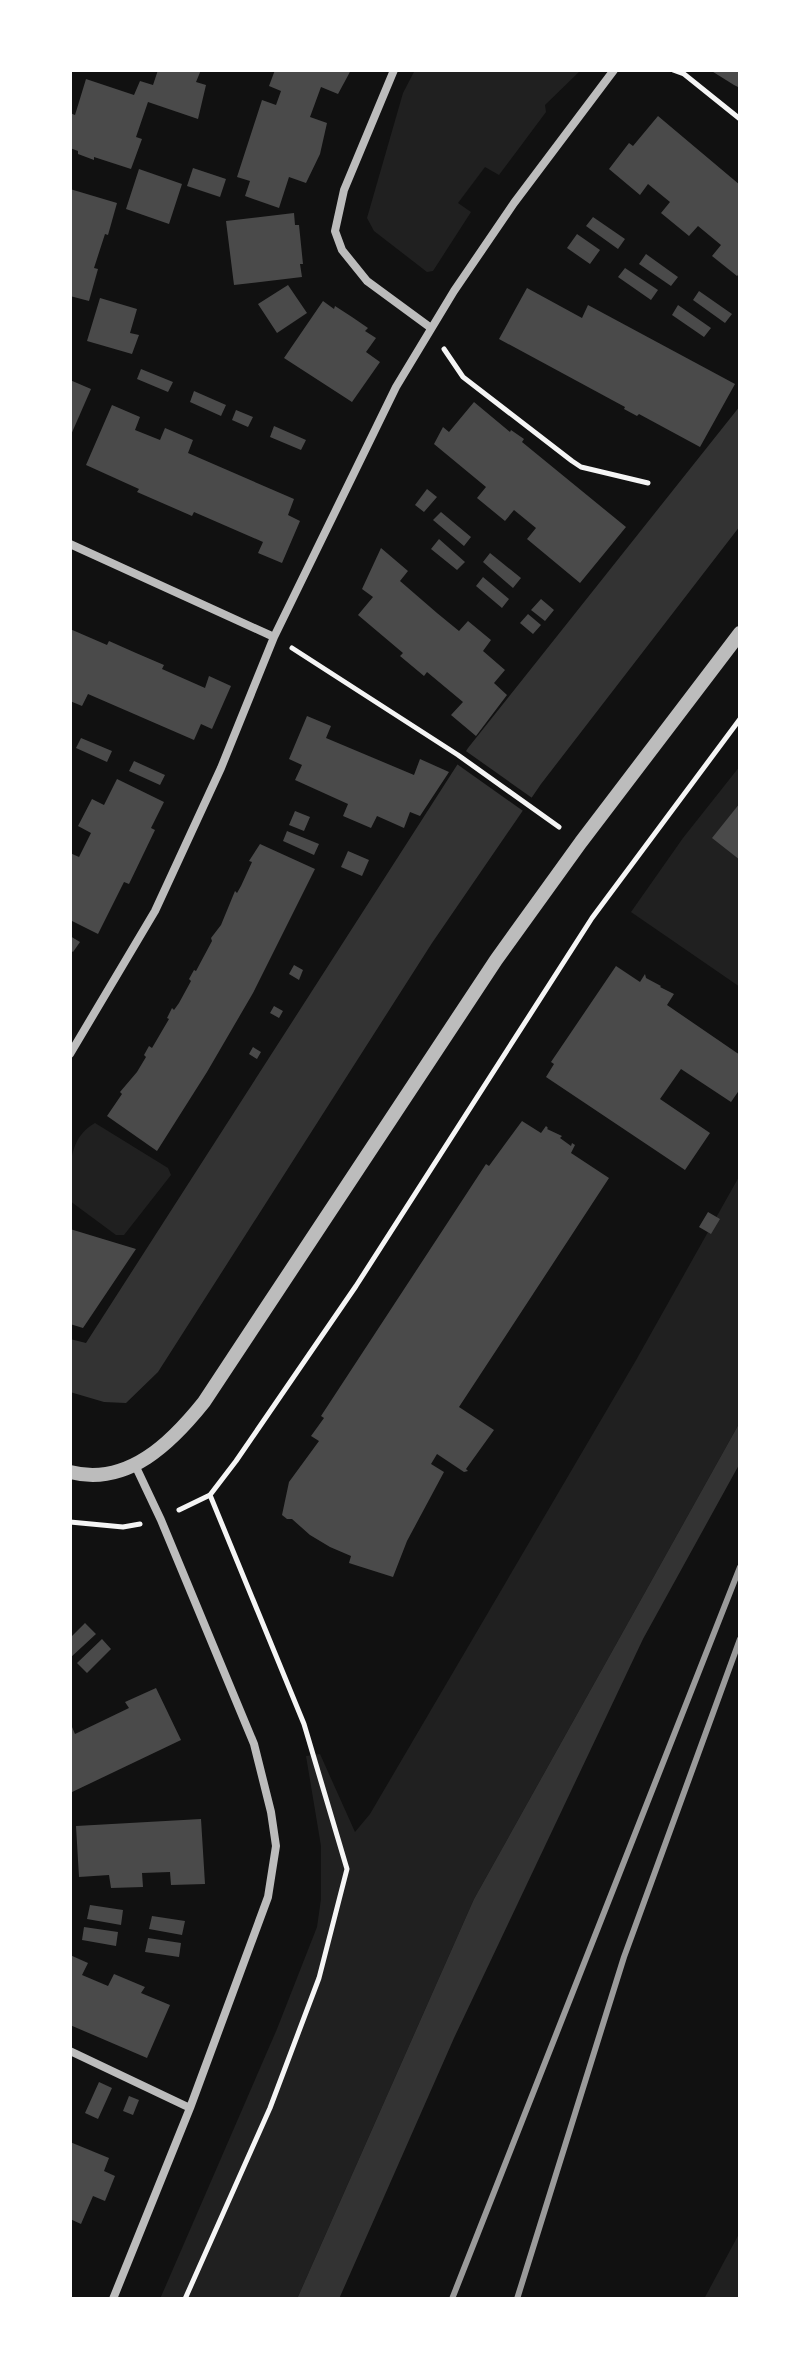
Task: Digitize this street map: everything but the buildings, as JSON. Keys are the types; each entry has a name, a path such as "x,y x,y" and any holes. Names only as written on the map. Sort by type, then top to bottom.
{"street":[{"path":"394,70 344,190 335,231 342,250 367,281 431,328"},
{"path":"70,1054 161,899 221,768 274,637 372,432 431,328 514,203 614,70"},
{"path":"70,544 274,637"},
{"path":"70,1472 110,1472 135,1465 157,1453 183,1429 204,1402 496,960 581,842 740,633"},
{"path":"113,2299 190,2108 268,1897 276,1846 254,1744 135,1465"},
{"path":"70,2051 190,2108"}],"path":[{"path":"673,70 684,74 740,119"},
{"path":"431,328 463,377 572,461 581,467 648,483"},
{"path":"274,637 458,755 553,823"},
{"path":"70,1522 123,1527 161,1520 210,1495 356,1286 592,918 740,719"},
{"path":"185,2299 281,2079 319,1978 347,1869 304,1724 210,1495"}],"shaded area":[{"path":"415,70 581,70 545,105 546,112 499,175 485,167 458,203 471,212 433,271 427,272 374,231 367,218 403,93"},
{"path":"740,406 740,526 541,784 432,943 158,1372 126,1403 104,1402 70,1392 70,1339 86,1343 468,748"},
{"path":"740,766 740,987 631,912 683,838"},
{"path":"95,1123 168,1168 171,1175 124,1235 116,1235 70,1201 70,1169 74,1148 79,1138"},
{"path":"740,1175 740,1422 474,1899 297,2299 160,2299 277,2029 317,1927 321,1899 321,1846 306,1756 320,1754 355,1832 370,1814 635,1362"},
{"path":"740,1422 740,1463 643,1639 454,2038 339,2299 297,2299 474,1899"},
{"path":"740,2232 740,2299 704,2299"}],"pier":[{"path":"463,749 535,800 526,813 454,762"}],"railway":[{"path":"452,2299 740,1567"},
{"path":"517,2299 624,1957 740,1639"}]}
